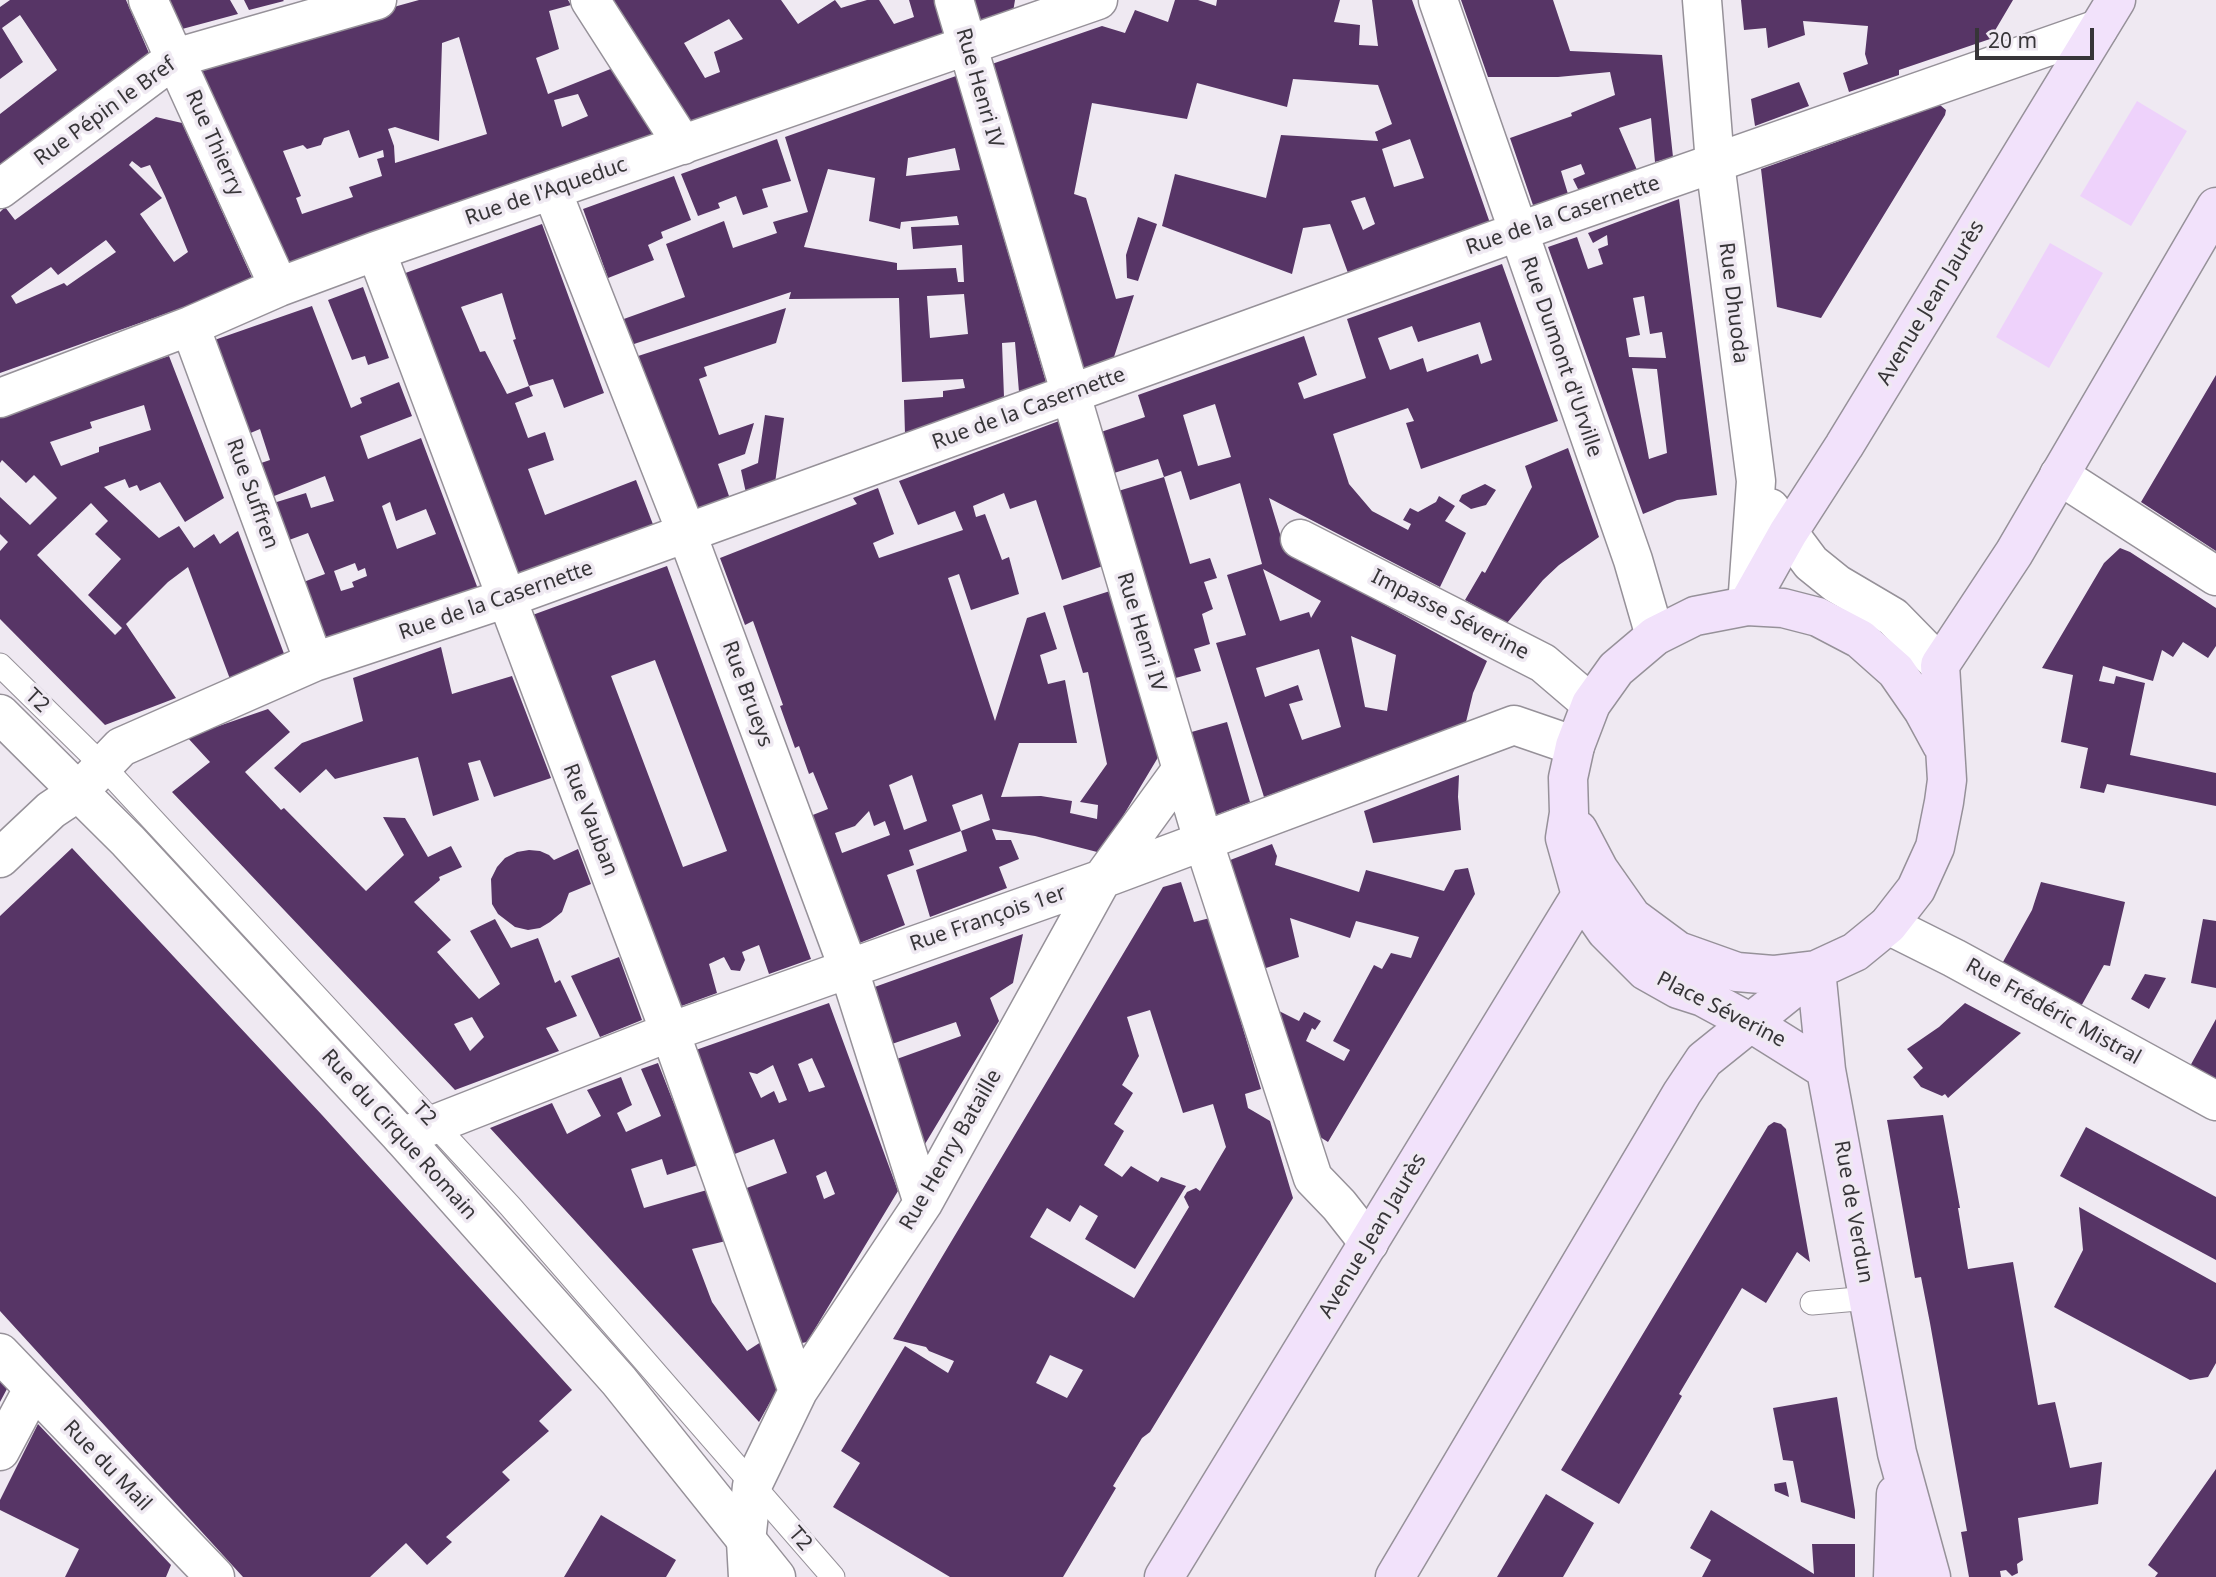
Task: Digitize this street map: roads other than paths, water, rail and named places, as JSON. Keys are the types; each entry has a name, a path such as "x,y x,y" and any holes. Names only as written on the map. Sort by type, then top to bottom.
{"main road":[{"name":"Avenue Jean Jaurès","path":"1747,606 1788,533 1852,434 2107,15"},
{"path":"1940,665 2014,554 2216,207"},
{"name":"Place Séverine","path":"1826,1070 1751,1023 1646,971 1606,931 1581,895 1565,838 1569,813 1568,778 1575,746 1591,704 1616,669 1655,636 1695,616 1747,606 1783,608 1818,617 1860,639 1896,671 1923,710 1945,750"},
{"name":"Place Séverine","path":"1816,970 1855,952 1888,925 1916,889 1935,847 1947,780 1940,665"},
{"path":"1569,813 1599,870 1632,917 1678,951 1737,972 1773,975 1816,970"},
{"name":"Avenue Jean Jaurès","path":"1164,1577 1581,895"},
{"path":"1395,1577 1704,1060 1816,970"},
{"name":"Rue de Verdun","path":"1816,970 1826,1070 1897,1453 1931,1577"},
{"name":"Rue de Verdun","path":"1893,1577 1897,1453"}],"street":[{"name":"Rue Thierry","path":"148,0 279,287"},
{"name":"Rue Pépin le Bref","path":"0,190 175,58 377,0"},
{"path":"590,0 683,145"},
{"name":"Rue Henri IV","path":"954,0 1203,840 1313,1178 1369,1243"},
{"name":"Rue de l'Aqueduc","path":"0,398 190,326 279,287 376,251 967,47 1027,13 1098,0"},
{"name":"Rue Dumont d'Urville","path":"1438,0 1633,560 1655,636"},
{"name":"Rue Dhuoda","path":"1702,0 1715,163 1756,481 1747,606"},
{"name":"Rue de la Casernette","path":"0,858 51,810 90,779 121,747 314,662 507,598 687,534 1517,232 1715,163 2107,15"},
{"name":"Rue Brueys","path":"552,191 687,534 848,967 923,1203"},
{"name":"Rue Vauban","path":"376,251 670,1032 798,1391"},
{"name":"Rue Suffren","path":"190,326 314,662"},
{"path":"2059,475 2216,576"},
{"path":"1756,481 1767,503 1811,563 1838,584 1893,617 1940,665"},
{"name":"Impasse Séverine","path":"1300,539 1543,663 1591,704"},
{"name":"Rue du Cirque Romain","path":"0,714 90,779 128,841 418,1131 619,1381 747,1559 776,1577"},
{"name":"Rue François 1er","path":"418,1131 670,1032 1102,879 1514,724 1575,746"},
{"name":"Rue Henry Bataille","path":"747,1559 752,1486 798,1391 923,1203 1102,879 1182,769"},
{"name":"Rue Frédéric Mistral","path":"1888,925 1954,958 2216,1101"},
{"name":"Rue du Mail","path":"0,1353 207,1574"},
{"path":"0,1451 33,1389"}],"lane":[{"name":"T2","path":"0,665 90,779"},
{"name":"T2","path":"418,1131 632,1343 752,1486 833,1577"},
{"path":"1812,1303 1869,1298"}]}
